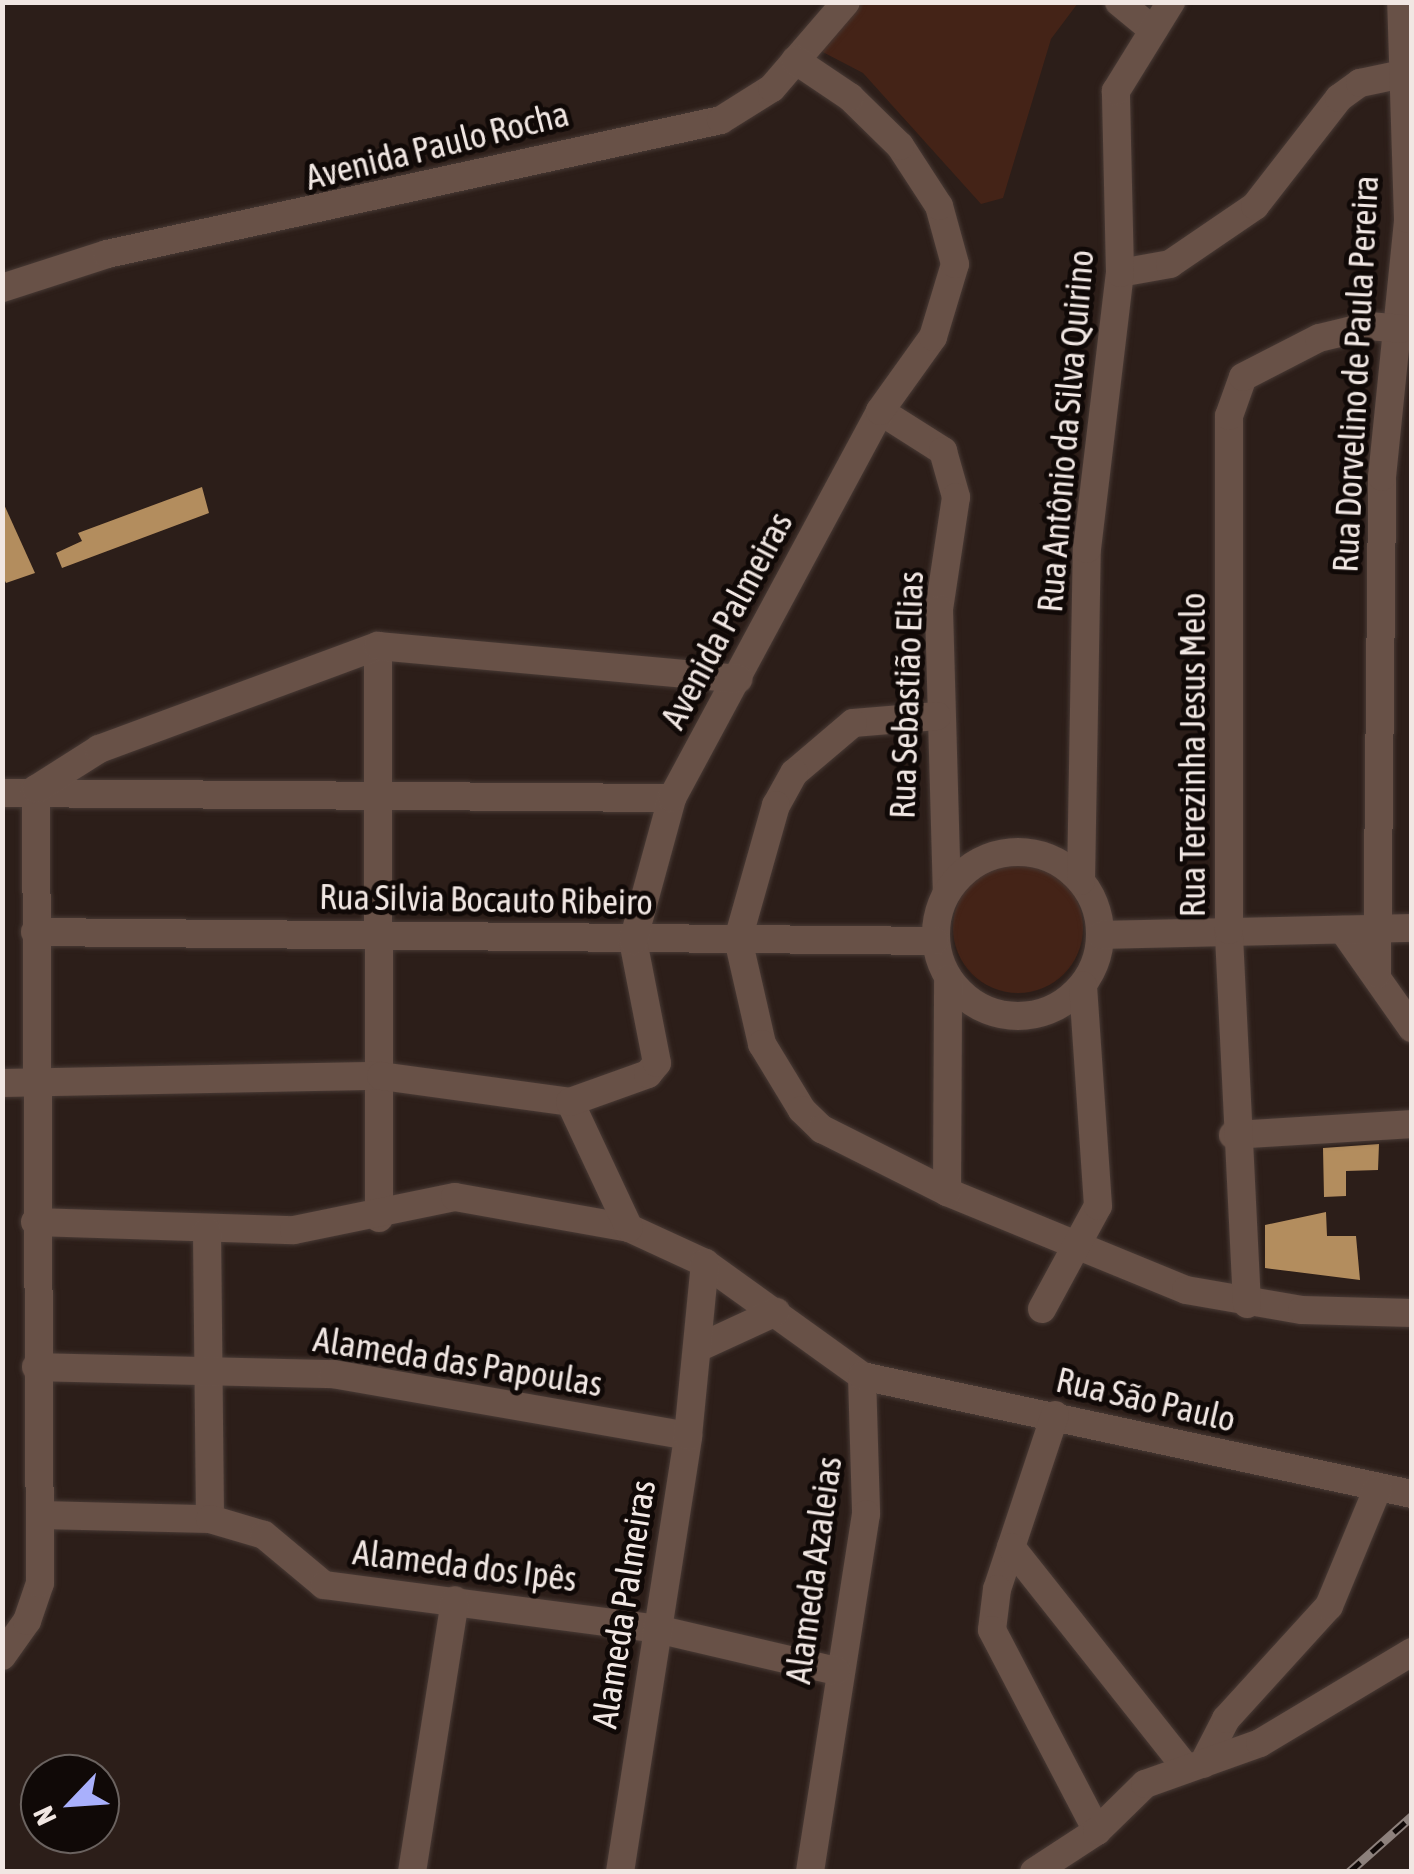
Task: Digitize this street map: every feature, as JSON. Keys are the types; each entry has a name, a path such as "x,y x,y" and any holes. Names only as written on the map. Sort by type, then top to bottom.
{"street":[{"name":"Avenida Paulo Rocha","path":"6,281 108,254 485,175 565,150 687,130 744,108 795,60 846,2"},
{"path":"1119,2 1154,30"},
{"name":"Rua Antônio da Silva Quirino","path":"1081,881 1087,548 1120,273 1116,91 1171,2"},
{"name":"Rua Dorvelino de Paula Pereira","path":"1378,974 1398,929 1382,478 1400,329 1408,219 1399,76 1401,2"},
{"name":"Avenida Palmeiras","path":"570,1102 648,1074 657,1064 632,942 672,798 880,411 933,337 955,264 939,206 900,146 850,97 795,60"},
{"path":"1120,273 1170,264 1256,206 1339,98 1360,83 1399,76"},
{"name":"Rua Terezinha Jesus Melo","path":"1246,1304 1233,1135 1229,930 1229,416 1243,377 1319,338 1369,326 1400,329"},
{"name":"Rua Sebastião Elias","path":"880,411 943,451 956,497 939,610 940,838 947,891"},
{"path":"36,789 99,749 378,646 738,679"},
{"path":"378,646 379,1218"},
{"path":"937,716 853,723 794,773 770,822 738,939 762,1044 802,1110 822,1129 947,1192 1186,1290 1246,1304 1412,1313"},
{"path":"2,1656 28,1621 40,1582 33,1082 36,789"},
{"path":"2,793 36,789 672,798"},
{"name":"Rua Sebastião Elias","path":"940,838 971,866"},
{"path":"947,1192 948,979 935,941 947,891 971,866 1017,851 1063,865 1081,881 1101,935 1083,986 1099,1190 1081,1248 1042,1309"},
{"path":"1101,935 1398,929"},
{"path":"1343,930 1378,974 1412,1028"},
{"name":"Rua Silvia Bocauto Ribeiro","path":"35,932 377,933 632,942 935,941"},
{"path":"948,979 982,1009 1025,1017 1083,986"},
{"path":"2,1083 381,1076 570,1102 629,1228"},
{"path":"1233,1135 1412,1124"},
{"path":"35,1222 206,1231 379,1218 455,1197 629,1228 704,1263 862,1376"},
{"path":"206,1231 211,1371 210,1519"},
{"name":"Alameda Palmeiras","path":"620,1872 688,1436 700,1348 704,1263"},
{"path":"700,1348 776,1312"},
{"name":"Alameda das Papoulas","path":"36,1367 332,1374 688,1436"},
{"name":"Rua São Paulo","path":"862,1376 1055,1415 1378,1490 1412,1494"},
{"name":"Alameda Azaleias","path":"810,1872 836,1671 866,1514 862,1376"},
{"path":"1055,1415 1010,1547 993,1614 998,1652 1097,1830"},
{"path":"1186,1769 1226,1718 1329,1606 1378,1490"},
{"name":"Alameda dos Ipês","path":"41,1515 210,1519 264,1535 324,1585 657,1629 836,1671"},
{"path":"1010,1547 1186,1769"},
{"path":"412,1872 455,1600"},
{"path":"1034,1872 1097,1830 1145,1784 1330,1708 1412,1652"}],"shaded area":[{"path":"860,3 1078,3 1051,39 1003,198 981,204 863,73 817,49"},
{"path":"1018,863 1043,868 1064,882 1078,903 1083,928 1078,953 1064,974 1043,988 1018,993 993,988 972,974 958,953 953,928 958,903 972,882 993,868"}],"building":[{"path":"202,487 209,513 62,568 56,553 82,541 78,533"},
{"path":"2,500 35,573 6,583 2,575"},
{"path":"1379,1144 1378,1170 1346,1171 1346,1196 1324,1197 1323,1148"},
{"path":"1326,1212 1327,1236 1356,1236 1360,1280 1265,1268 1265,1225"}],"railway":[{"path":"1349,1872 1412,1816"}]}
